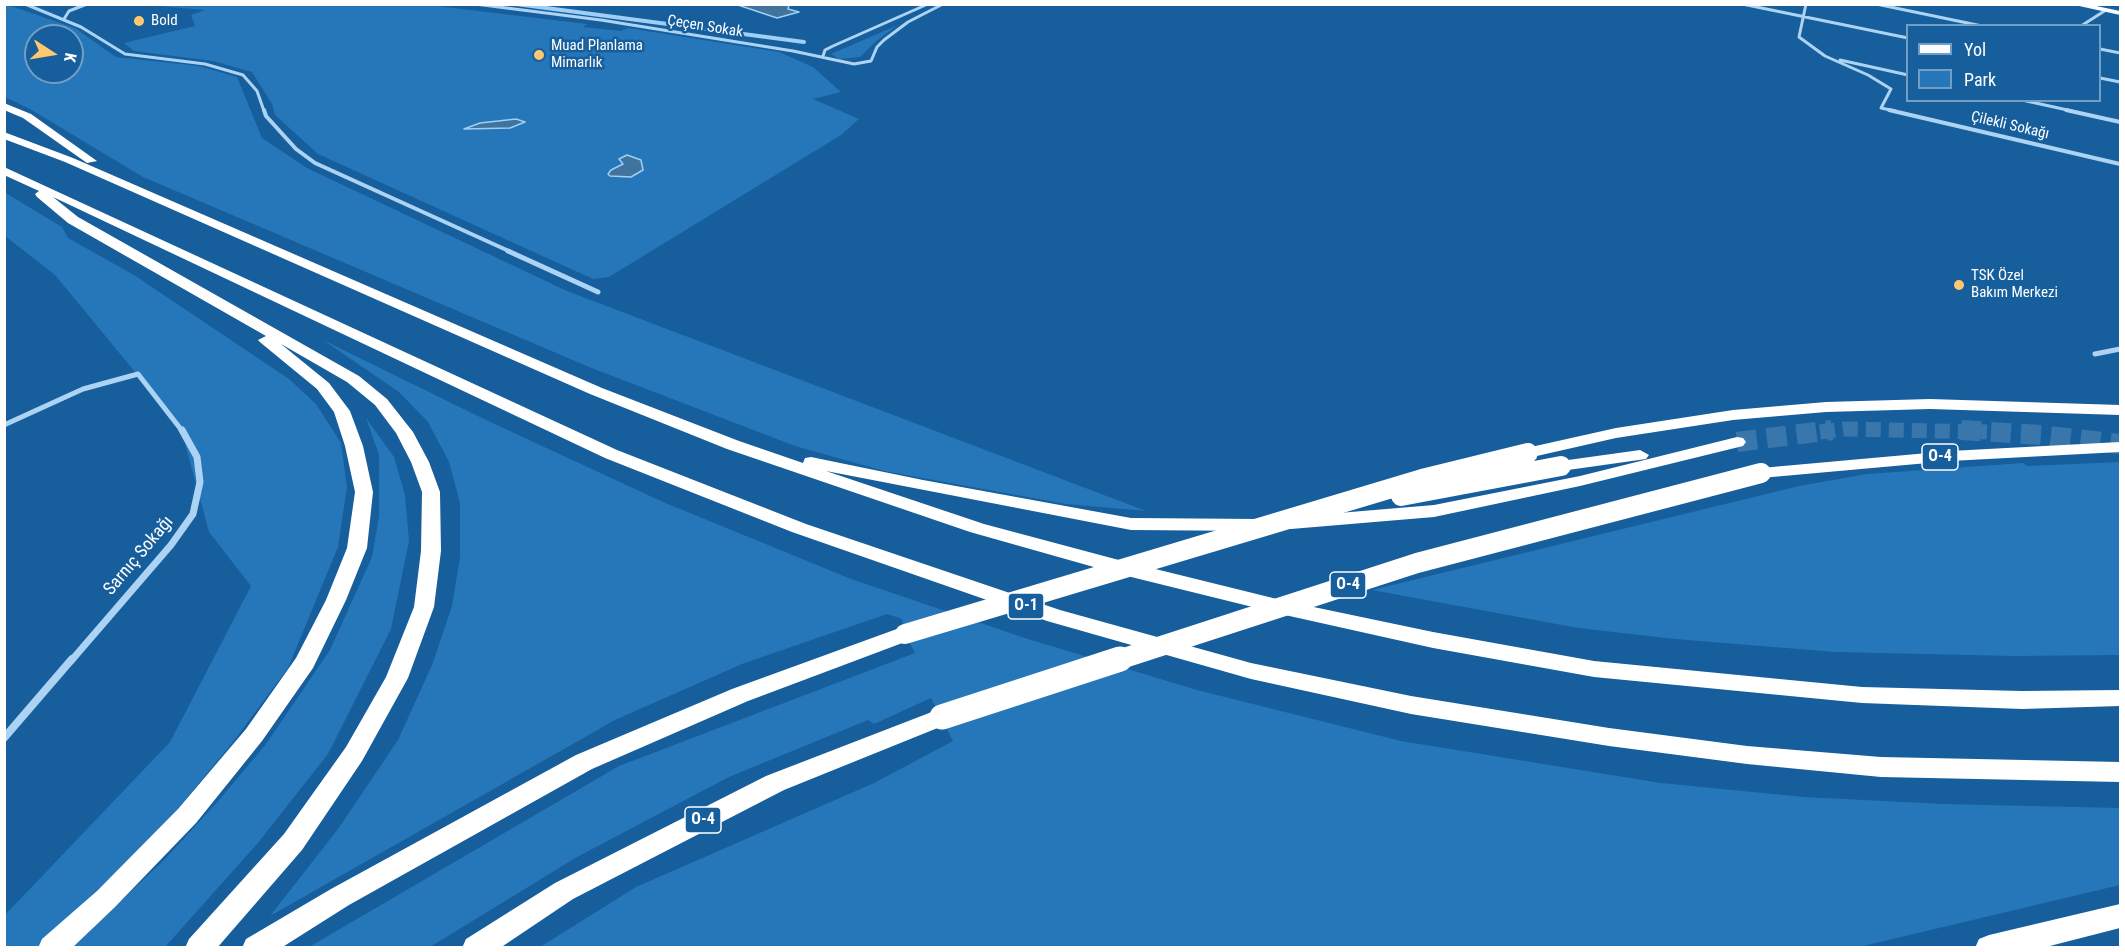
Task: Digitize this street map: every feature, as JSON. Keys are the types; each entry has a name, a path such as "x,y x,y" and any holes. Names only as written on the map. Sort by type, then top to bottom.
{"highway":[{"path":"4,106 27,116 122,183"},
{"path":"4,135 122,183 596,391 733,445 977,528 1103,563 1285,608 1433,640 1594,669 1884,696 2022,700 2121,698"},
{"name":"O-1","path":"4,170 542,423 652,472 799,528 1054,616 1251,671 1411,705 1609,737 1747,755 1881,767 2121,772"},
{"path":"23,178 72,220 353,378 381,402 404,432 420,462 431,492 431,551 424,607 401,668 354,754 293,842 199,948"},
{"path":"52,948 106,899 187,816 254,735 305,662 336,600 357,548 364,492 354,446 342,411 323,386 217,302"},
{"path":"256,948 340,897 584,762 740,695 905,634 1422,478 1616,433 1733,415 1826,407 1930,404 2121,410"},
{"path":"733,445 923,486 1131,524 1205,526 1286,524 1434,511 1580,480 1737,442 1561,466 1436,488 1244,531"},
{"name":"O-4","path":"476,948 564,891 775,783 942,717 1417,562 1761,472 1950,456 2121,447"},
{"path":"1989,948 2121,916"}],"main road":[{"path":"2073,4 2121,12"},
{"path":"2084,4 2121,12"}],"street":[{"path":"25,4 81,27 125,54 205,64 243,75 257,91 266,116 296,149 315,163 598,292"},
{"path":"64,19 65,14 87,4"},
{"name":"Çeçen Sokak","path":"476,4 590,18 823,56 841,63 854,64 871,61 877,47 884,40 908,22 943,4"},
{"path":"823,56 825,50 833,46 927,4"},
{"path":"1742,4 1906,38"},
{"path":"1806,4 1801,15 1799,37 1825,56 1906,75"},
{"path":"1876,4 1972,24"},
{"path":"46,12 73,9"},
{"path":"2084,24 2106,10"},
{"path":"2101,49 2121,53"},
{"name":"Çilekli Sokağı","path":"1825,56 1868,75 1891,89 1881,108 2121,164"},
{"path":"2101,78 2121,82"},
{"path":"2031,102 2121,122"},
{"path":"2095,354 2121,349"},
{"name":"Sarnıç Sokağı","path":"4,425 83,389 138,374 185,434 197,457 200,482 193,514 171,545 4,738"}],"green space":[{"path":"5,4 63,24 24,24 24,84 84,84 84,34 116,57 199,66 237,77 262,138 307,168 567,291 1146,511 1066,504 884,471 795,446 589,367 143,177 30,109 5,97"},
{"path":"146,5 428,5 587,24 583,27 621,31 628,28 779,52 813,67 841,92 813,99 859,119 841,135 609,277 593,279 318,154 275,115 272,104 252,72 213,61 134,51 124,43 195,26 191,15 205,10"},
{"path":"898,25 875,42 860,57 839,59 831,54"},
{"path":"4,192 62,227 68,238 134,275 289,379 316,404 341,443 347,487 338,547 288,668 233,742 166,823 38,948 5,947 5,915 170,742 251,586 209,532 183,436 140,378 55,275 5,236"},
{"path":"323,340 484,419 663,502 851,579 1028,639 1197,690 1401,741 1661,783 1804,797 1944,804 2120,808 2120,885 1859,947 540,947 636,887 874,783 953,741 931,698 874,724 868,720 729,777 577,857 430,947 309,947 619,766 915,653 905,634 902,619 887,614 742,664 615,720 270,916 338,829 398,740 432,665 452,606 460,557 460,503 449,462 428,422 399,392"},
{"path":"366,418 394,457 405,495 409,541 391,629 328,754 257,844 165,947 71,948 165,859 220,799 266,744 330,650 372,557 379,516 379,455"},
{"path":"2120,462 2120,655 2014,656 1835,652 1675,639 1578,628 1372,590 1799,486 1867,474 2023,463 2027,466"}],"shaded area":[{"path":"738,5 789,5 788,9 799,12 777,18"},
{"path":"516,119 525,122 510,128 464,129 480,123"},
{"path":"627,155 641,160 643,170 631,177 610,176 608,174 611,170 623,164 619,159"}],"waterway":[{"path":"516,4 804,42"}],"tunnel":[{"path":"1820,432 1844,429 1987,432"},
{"path":"1737,442 1832,430"},
{"path":"1961,430 2041,435 2120,444"}],"place":[{"name":"Bold","path":"139,21"},
{"name":"Muad Planlama Mimarlık","path":"539,55"},
{"name":"TSK Özel Bakım Merkezi","path":"1959,285"}]}
